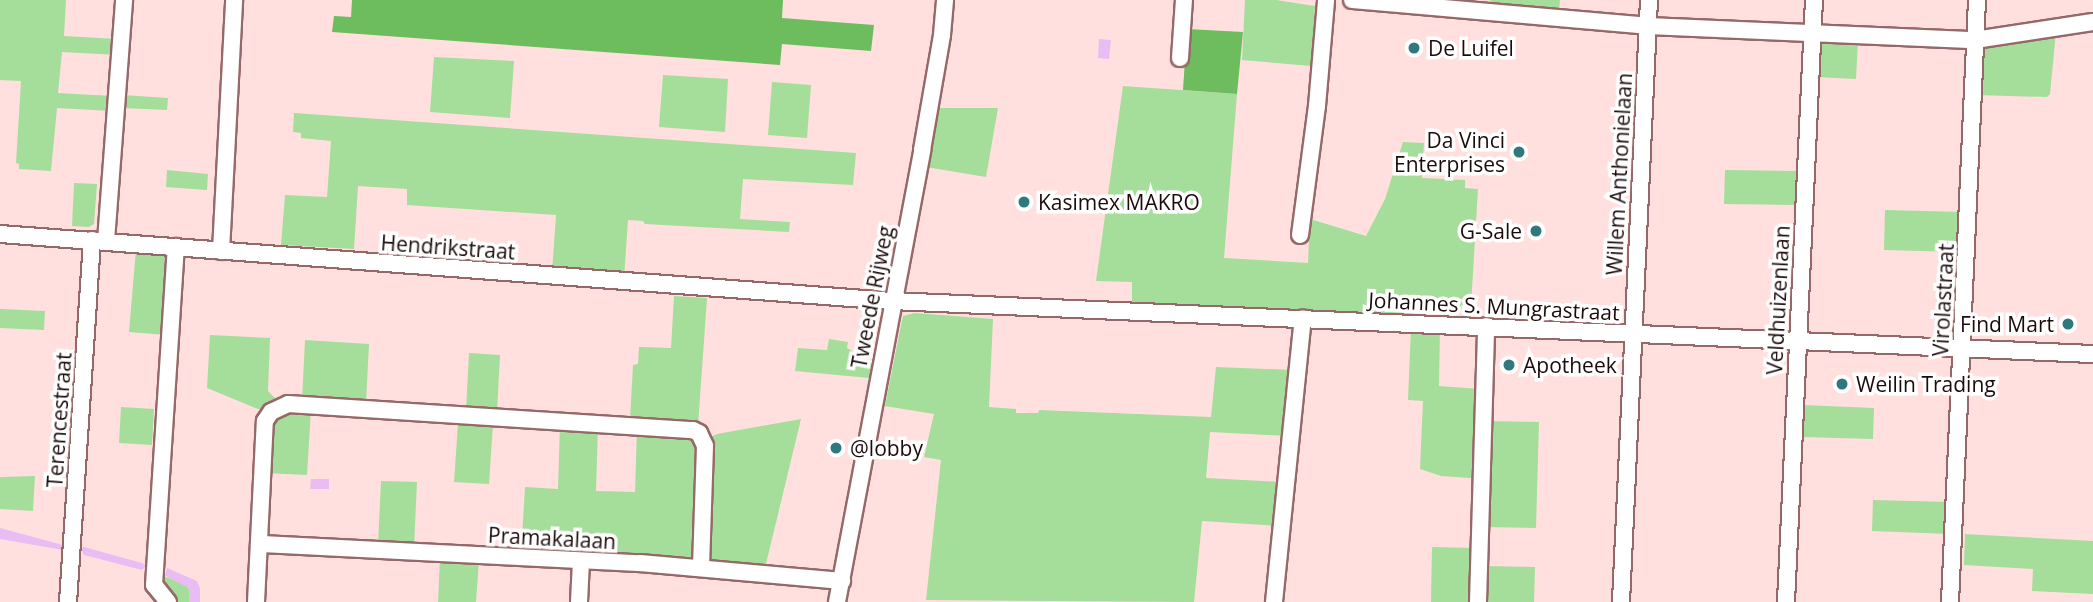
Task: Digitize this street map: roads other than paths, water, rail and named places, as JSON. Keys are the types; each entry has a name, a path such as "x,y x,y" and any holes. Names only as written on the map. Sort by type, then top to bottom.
{"street":[{"name":"Terencestraat","path":"68,602 99,241 124,0"},
{"path":"221,251 234,0"},
{"name":"Tweede Rijweg","path":"837,602 933,86 945,0"},
{"path":"1180,58 1184,0"},
{"path":"1300,236 1317,106 1326,0"},
{"path":"1352,0 1481,6 1648,26 1975,40 2093,22"},
{"name":"Willem Anthonielaan","path":"1621,602 1649,0"},
{"name":"Veldhuizenlaan","path":"1786,602 1814,0"},
{"name":"Virolastraat","path":"1950,602 1978,0"},
{"name":"Hendrikstraat","path":"0,234 892,301"},
{"path":"168,602 154,585 176,247"},
{"name":"Johannes S. Mungrastraat","path":"892,301 2093,354"},
{"path":"1274,602 1303,318"},
{"path":"1478,602 1486,326"},
{"path":"257,602 265,421 271,412 282,405 693,430 699,433 705,446 701,568"},
{"name":"Pramakalaan","path":"260,544 701,568 842,581"},
{"path":"579,602 581,561"}],"place":[{"name":"De Luifel","path":"1414,48"},
{"name":"Da Vinci Enterprises","path":"1519,152"},
{"name":"Kasimex MAKRO","path":"1024,202"},
{"name":"G-Sale","path":"1536,231"},
{"name":"Find Mart","path":"2068,324"},
{"name":"Apotheek","path":"1509,365"},
{"name":"Weilin Trading","path":"1842,384"},
{"name":"@lobby","path":"836,448"}]}
